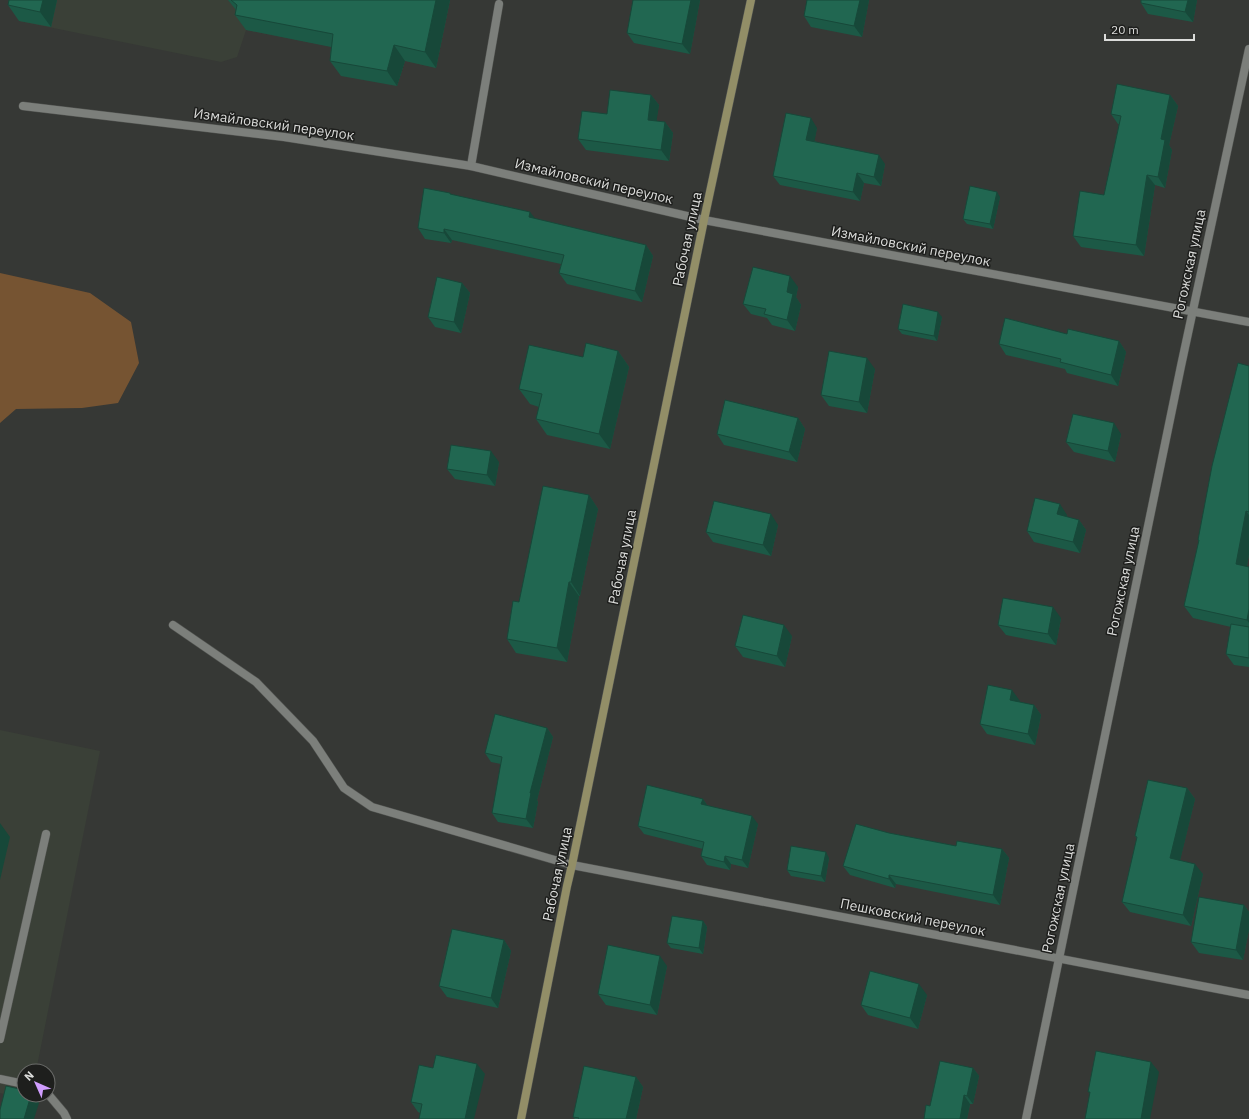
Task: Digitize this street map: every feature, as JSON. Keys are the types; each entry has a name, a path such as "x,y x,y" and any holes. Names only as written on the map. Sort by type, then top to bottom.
{"main road":[{"name":"Рабочая улица","path":"521,1119 567,886 704,220 751,0"}],"street":[{"path":"471,166 499,4"},
{"name":"Рогожская улица","path":"1026,1119 1192,312 1249,49"},
{"name":"Измайловский переулок","path":"23,106 284,137 471,166 704,220 1249,322"},
{"name":"Пешковский переулок","path":"173,625 256,682 313,741 344,788 372,807 572,865 1249,995"},
{"path":"0,1039 46,834"},
{"path":"0,1079 16,1082"},
{"path":"56,1103 64,1113 66,1119"}],"shaded area":[{"path":"23,0 450,0 436,68 405,61 397,86 343,49 246,30 237,57 221,62 19,21"},
{"path":"0,273 90,293 131,322 139,363 118,403 82,408 16,409 0,423"},
{"path":"0,730 100,751 38,1063 16,1063 16,1097 0,1093"}],"building":[{"path":"9,0 43,0 40,12 8,5"},
{"path":"231,0 436,0 425,52 394,45 387,71 330,61 333,34 235,15 237,5"},
{"path":"633,0 691,0 682,44 627,33"},
{"path":"807,0 860,0 854,26 804,16"},
{"path":"1141,0 1188,0 1185,12 1141,3"},
{"path":"1117,84 1170,95 1161,139 1165,140 1158,177 1147,175 1136,245 1073,236 1080,191 1104,195 1121,116 1111,114"},
{"path":"610,90 651,95 648,120 665,122 661,150 578,139 582,111 607,114"},
{"path":"786,113 811,118 806,140 879,155 874,177 857,173 853,192 773,176"},
{"path":"970,186 997,192 990,224 963,219"},
{"path":"424,188 530,212 529,217 646,245 635,291 559,273 564,255 444,229 444,233 418,228"},
{"path":"753,267 790,276 787,292 793,294 787,320 764,314 766,309 743,304"},
{"path":"437,277 462,283 454,322 428,317"},
{"path":"903,304 938,312 934,336 898,329"},
{"path":"1005,318 1067,334 1068,329 1119,341 1111,375 1060,362 1061,359 999,344"},
{"path":"586,343 618,351 599,434 536,419 542,394 519,389 529,345 583,357"},
{"path":"829,351 867,358 859,402 821,395"},
{"path":"1238,363 1249,366 1249,512 1246,511 1236,564 1249,567 1249,609 1247,620 1184,606 1199,540 1212,466"},
{"path":"725,400 798,418 789,452 717,434"},
{"path":"1073,414 1114,423 1108,451 1066,442"},
{"path":"451,445 491,451 487,475 447,469"},
{"path":"543,486 589,495 571,582 569,582 557,648 507,639 513,601 519,602"},
{"path":"1035,498 1060,504 1057,514 1079,520 1073,542 1027,531"},
{"path":"714,501 771,514 763,545 706,532"},
{"path":"1003,598 1053,607 1048,634 998,625"},
{"path":"743,615 784,625 777,656 735,646"},
{"path":"1231,624 1249,627 1249,658 1226,654"},
{"path":"988,685 1012,690 1010,700 1034,705 1028,734 980,724"},
{"path":"495,714 547,728 530,793 526,819 492,813 502,757 485,753"},
{"path":"1148,780 1187,788 1170,858 1195,864 1183,915 1122,902"},
{"path":"647,785 703,799 701,804 752,816 742,860 725,856 724,862 701,856 704,842 638,826"},
{"path":"856,824 889,833 956,846 957,841 1002,849 993,895 889,875 889,879 843,866"},
{"path":"791,846 826,852 821,876 787,870"},
{"path":"1199,897 1244,905 1236,950 1191,942"},
{"path":"672,916 703,921 699,948 667,943"},
{"path":"452,929 504,940 491,998 439,986"},
{"path":"608,945 660,956 650,1005 598,994"},
{"path":"870,971 919,984 910,1018 861,1005"},
{"path":"1096,1051 1151,1062 1141,1119 1085,1119 1090,1092 1088,1092"},
{"path":"436,1055 477,1064 465,1119 419,1119 422,1104 411,1102 419,1065 433,1068"},
{"path":"940,1061 973,1068 967,1096 964,1095 960,1119 924,1119 926,1105 930,1106"},
{"path":"584,1066 636,1077 626,1119 578,1119 579,1118 573,1117"},
{"path":"6,1086 16,1088 16,1103 29,1103 24,1119 0,1119 0,1110"}]}
